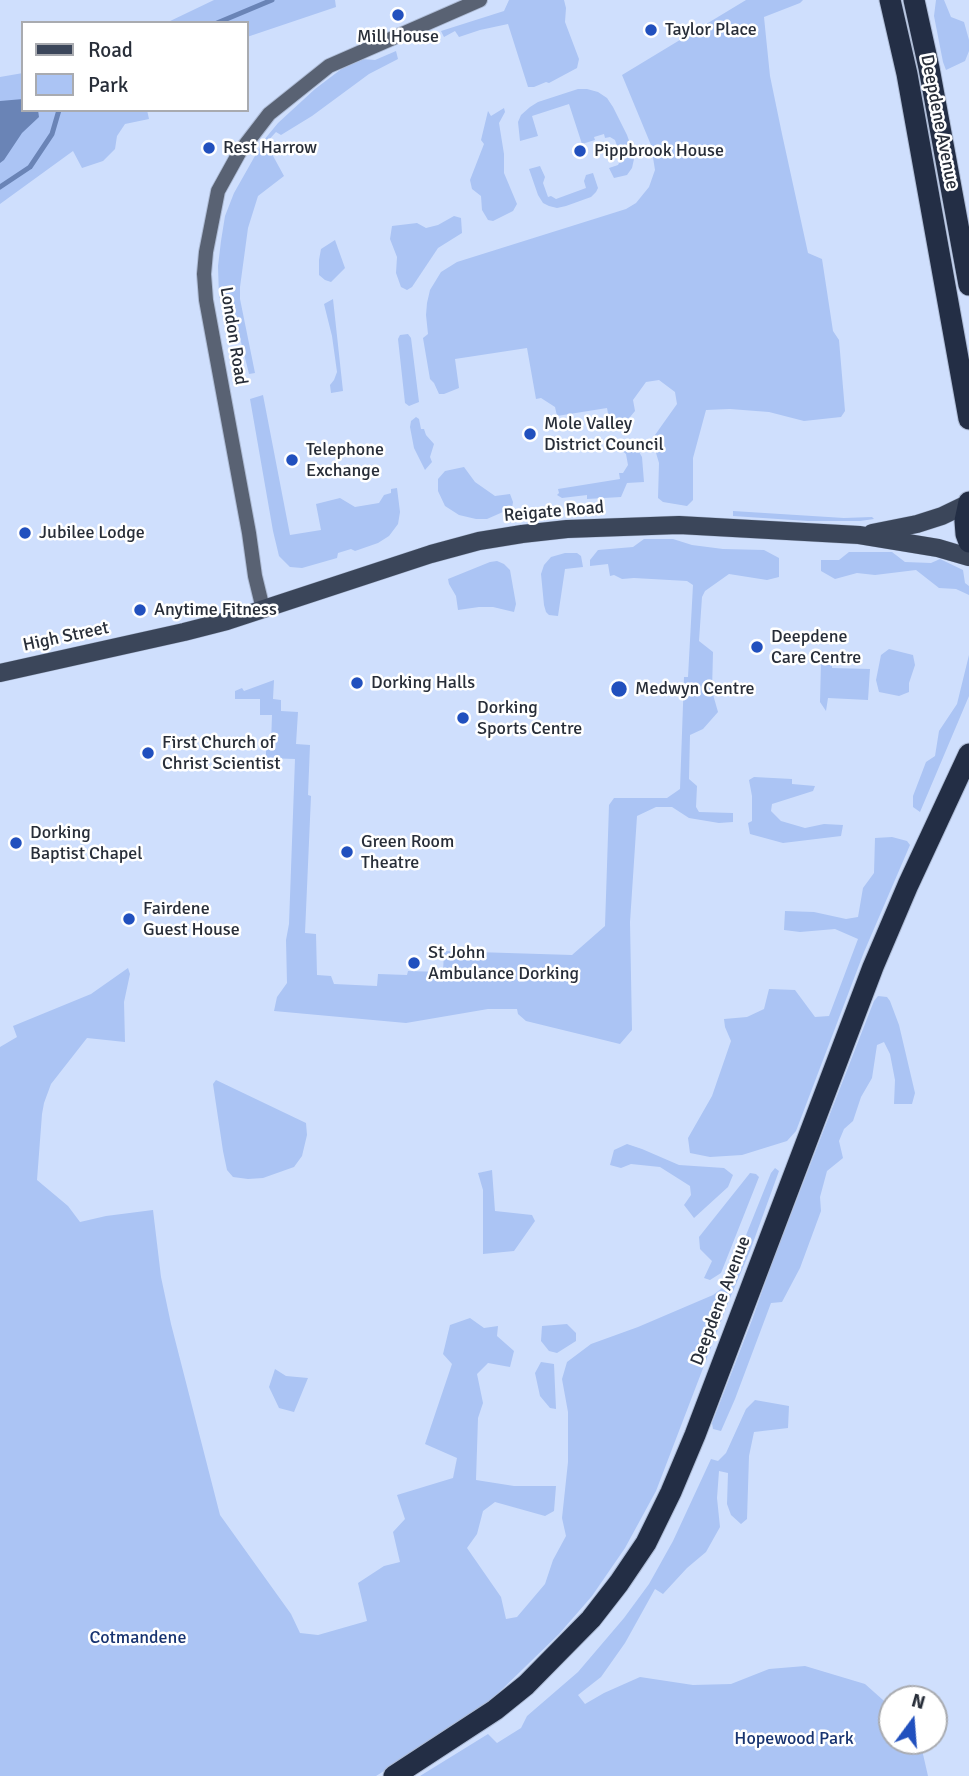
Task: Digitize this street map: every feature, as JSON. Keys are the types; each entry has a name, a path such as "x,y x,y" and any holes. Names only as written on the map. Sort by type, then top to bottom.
{"highway":[{"name":"Deepdene Avenue","path":"890,0 907,74 969,419"},
{"name":"Deepdene Avenue","path":"914,0 969,285"},
{"path":"969,503 965,521 969,542"},
{"name":"Deepdene Avenue","path":"394,1776 495,1710 526,1685 591,1619 646,1542 695,1435 873,967 969,754"}],"main road":[{"name":"Reigate Road","path":"859,535 917,524 969,503"},
{"name":"Reigate Road","path":"263,609 479,541 581,529 679,525 859,535 938,548 969,557"},
{"name":"High Street","path":"0,673 184,632 263,609"}],"street":[{"name":"London Road","path":"263,609 206,300 206,252 218,191 227,171 269,114 329,66 480,0"}],"green space":[{"path":"214,0 335,0 336,7 248,37 248,21 170,21"},
{"path":"509,0 564,0 565,22 579,59 577,68 549,83 528,87 508,24 459,37 455,31 444,37 441,31 504,11"},
{"path":"746,0 803,0 764,17 766,37 770,76 808,253 822,259 833,331 839,340 845,411 841,417 804,421 769,412 706,410 693,458 693,500 687,506 663,502 658,498 659,463 654,446 650,442 677,404 675,392 659,380 646,382 633,400 635,411 621,428 611,429 607,408 557,416 555,407 541,398 536,399 527,348 455,359 459,388 439,394 430,379 423,338 428,334 427,303 430,290 441,272 457,262 626,209 636,203 649,187 655,170 651,145 622,75"},
{"path":"936,0 944,0 951,17 964,22 969,40 965,61 946,70 934,16"},
{"path":"396,51 398,59 369,74 281,135 276,132 266,143 284,176 258,196 248,228 240,299 255,373 249,374 234,314 219,297 218,266 221,241 225,216 234,193 264,140 278,123 315,89 348,64 362,59 375,60"},
{"path":"21,73 21,112 147,112 149,119 125,124 117,136 115,149 103,161 82,168 73,151 0,204 0,77"},
{"path":"578,89 598,92 607,98 613,107 632,149 634,159 627,175 614,178 609,168 618,165 621,159 615,150 615,140 605,138 604,134 582,144 569,104 532,116 538,136 520,141 518,122 521,115 538,102"},
{"path":"504,108 505,112 499,123 504,173 517,204 513,211 493,221 488,220 482,210 481,196 472,189 470,180 484,144 481,140 488,111 491,116"},
{"path":"540,166 548,197 556,199 586,188 586,175 593,173 598,188 591,197 557,208 549,206 543,203 538,195 529,169"},
{"path":"454,216 461,218 462,233 438,248 412,287 407,290 401,287 396,273 397,257 390,239 392,226 417,223 426,228"},
{"path":"335,240 345,268 331,282 319,275 319,260 321,249"},
{"path":"333,299 343,391 331,393 330,385 337,372 324,304"},
{"path":"408,334 411,338 419,402 409,406 405,403 398,339 400,335"},
{"path":"263,395 290,535 321,530 316,504 340,498 355,507 379,503 384,495 391,493 391,489 397,488 400,512 398,524 389,536 378,543 355,551 351,549 338,553 337,558 302,568 290,567 279,556 250,399"},
{"path":"416,417 421,429 424,429 434,444 430,457 432,462 425,470 414,448 410,427 411,421"},
{"path":"619,442 638,450 642,457 644,482 627,483 621,497 587,499 587,495 562,498 557,495 558,489 620,479 619,473 623,473 628,465 626,454 619,448 615,449 614,443"},
{"path":"464,467 475,482 495,496 510,494 512,508 487,519 476,519 459,515 445,506 438,491 438,479 445,471"},
{"path":"733,511 874,519 808,521 733,516"},
{"path":"644,539 673,539 692,545 723,549 764,550 779,558 779,577 767,580 729,574 705,591 702,597 699,641 713,652 712,691 718,712 703,729 690,735 689,779 697,786 696,807 699,812 733,813 733,822 719,823 689,818 672,807 656,807 637,816 630,922 632,1030 620,1044 526,1021 518,1014 517,1009 488,1009 406,1023 274,1011 277,997 287,983 286,940 289,924 295,759 266,758 266,745 271,744 272,715 260,715 260,699 235,699 235,691 242,688 244,691 274,680 273,699 281,700 281,711 298,712 296,744 310,745 308,795 311,796 305,933 316,934 317,975 331,976 334,984 377,986 378,974 443,972 444,951 572,955 605,926 609,805 614,798 667,798 680,789 684,677 688,677 693,585 687,581 622,579 610,576 608,564 590,566 590,560 598,550 633,547"},
{"path":"849,552 892,552 905,562 931,563 940,559 963,570 965,583 969,586 969,595 956,589 939,588 916,570 875,575 857,573 835,579 821,571 821,560 839,560"},
{"path":"577,553 581,556 583,567 565,569 558,616 549,615 544,605 541,574 551,557"},
{"path":"497,561 510,570 516,604 514,612 493,607 458,610 456,596 448,579"},
{"path":"889,649 913,655 915,665 909,692 899,696 879,692 876,680 881,655"},
{"path":"969,655 969,696 920,812 913,807 913,796 926,762 935,756 939,731 957,704"},
{"path":"832,656 832,668 870,669 868,700 828,698 826,711 820,702 821,662"},
{"path":"754,777 792,779 792,784 815,786 813,791 772,804 771,811 781,821 805,828 824,824 843,825 841,836 783,843 750,834 748,823 752,821 752,796 749,780"},
{"path":"892,837 907,841 910,845 864,952 796,1131 787,1141 742,1155 710,1157 690,1153 688,1138 712,1096 731,1041 724,1019 747,1017 764,1009 769,989 795,990 815,1017 829,1016 858,939 835,929 800,932 784,930 785,911 814,912 846,919 858,917 863,888 874,873 875,838"},
{"name":"Cotmandene","path":"128,968 130,974 124,1002 125,1042 87,1038 51,1084 42,1114 37,1180 68,1206 80,1222 153,1210 161,1277 171,1324 220,1515 291,1614 300,1633 318,1635 367,1621 358,1583 384,1566 400,1562 393,1532 405,1519 397,1495 453,1478 457,1458 425,1444 452,1364 443,1354 450,1325 470,1318 484,1328 498,1326 497,1336 514,1351 510,1367 488,1363 477,1374 483,1403 478,1418 476,1480 514,1486 556,1486 554,1511 545,1516 495,1502 483,1511 477,1534 467,1548 501,1597 506,1619 517,1617 545,1584 553,1560 566,1536 562,1518 568,1462 568,1412 562,1379 567,1362 591,1344 713,1295 726,1285 771,1173 775,1168 779,1171 656,1491 625,1548 592,1596 559,1634 491,1700 376,1776 0,1776 0,1047 17,1037 13,1026 91,994"},
{"path":"878,996 887,997 890,1001 899,1025 915,1093 912,1104 894,1104 895,1080 890,1054 884,1042 877,1045 872,1078 861,1097 853,1121 844,1129 839,1141 843,1158 827,1171 820,1197 821,1211 800,1268 782,1302 771,1303 721,1431 713,1429 712,1423 772,1263"},
{"path":"216,1080 306,1123 307,1135 302,1156 294,1167 263,1178 233,1177 227,1170 223,1151 213,1084"},
{"path":"627,1144 679,1165 724,1168 733,1175 728,1187 694,1218 684,1205 691,1195 690,1186 660,1167 631,1164 621,1168 610,1165 614,1150"},
{"path":"492,1170 495,1211 532,1215 535,1221 514,1251 483,1254 483,1190 478,1173"},
{"path":"750,1173 759,1177 721,1273 710,1280 704,1278 712,1261 700,1249 699,1237"},
{"path":"567,1324 576,1333 576,1341 557,1353 549,1351 541,1341 542,1326"},
{"path":"541,1362 554,1364 556,1409 550,1408 540,1396 535,1373"},
{"path":"275,1369 286,1376 308,1378 294,1412 279,1408 269,1387"},
{"name":"Hopewood Park","path":"755,1400 789,1406 788,1428 754,1432 749,1456 747,1519 741,1524 731,1515 727,1504 728,1473 719,1471 717,1498 720,1527 706,1552 663,1594 655,1589 625,1643 601,1677 578,1695 585,1704 640,1677 693,1685 731,1684 769,1669 805,1666 865,1684 878,1696 878,1755 923,1755 928,1776 420,1776 488,1734 497,1743 521,1728 527,1716 578,1672 649,1584 673,1541 711,1459 718,1461 726,1453 746,1409"}],"shaded area":[{"path":"21,99 21,112 38,112 39,117 22,133 0,163 0,101"}],"waterway":[{"path":"222,21 272,0"},
{"path":"0,187 30,167 52,134 58,112"}],"place":[{"name":"Mill House","path":"398,15"},
{"name":"Taylor Place","path":"651,30"},
{"name":"Rest Harrow","path":"209,148"},
{"name":"Pippbrook House","path":"580,151"},
{"name":"Mole Valley District Council","path":"530,434"},
{"name":"Telephone Exchange","path":"292,460"},
{"name":"Jubilee Lodge","path":"25,533"},
{"name":"Anytime Fitness","path":"140,610"},
{"name":"Deepdene Care Centre","path":"757,647"},
{"name":"Dorking Halls","path":"357,683"},
{"name":"Medwyn Centre","path":"619,689"},
{"name":"Dorking Sports Centre","path":"463,718"},
{"name":"First Church of Christ Scientist","path":"148,753"},
{"name":"Dorking Baptist Chapel","path":"16,843"},
{"name":"Green Room Theatre","path":"347,852"},
{"name":"Fairdene Guest House","path":"129,919"},
{"name":"St John Ambulance Dorking","path":"414,963"}]}
